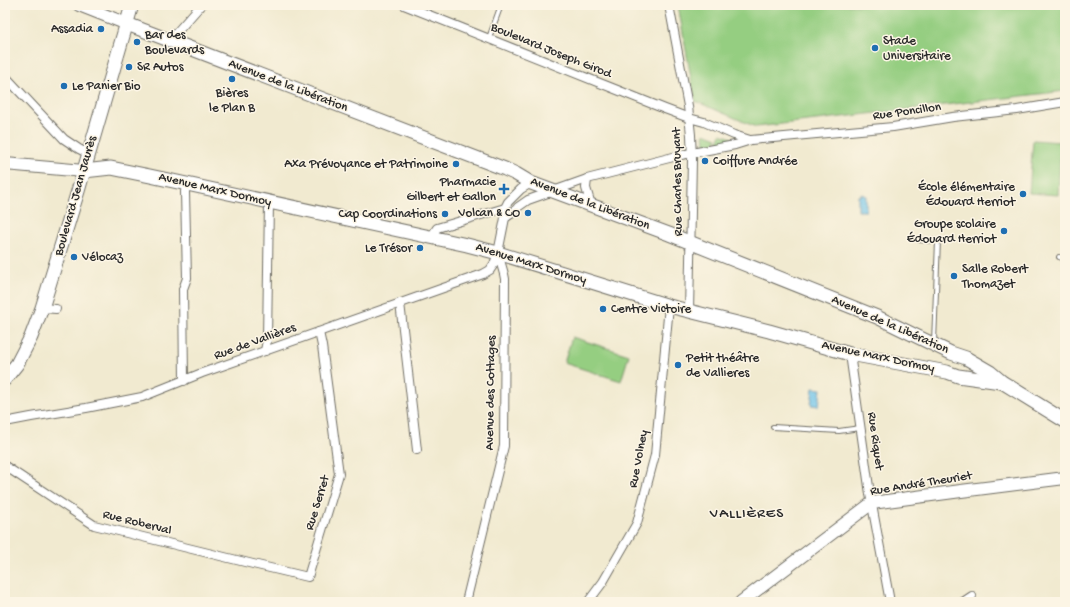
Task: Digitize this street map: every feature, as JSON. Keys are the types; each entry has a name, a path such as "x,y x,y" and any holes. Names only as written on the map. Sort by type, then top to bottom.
{"main road":[{"name":"Boulevard Jean Jaurès","path":"5,379 17,364 31,337 42,308 84,171 132,5"},
{"name":"Avenue de la Libération","path":"127,24 504,169 531,183 691,242 877,317 950,353 966,358 1065,421"},
{"name":"Avenue Marx Dormoy","path":"89,154 111,168"},
{"name":"Avenue Marx Dormoy","path":"84,171 111,168 467,245 498,253 689,312 770,331 850,354 947,372 958,376 1002,382"},
{"name":"Avenue Marx Dormoy","path":"947,372 956,365 956,360 950,353"}],"street":[{"name":"Avenue de la Libération","path":"79,5 127,24"},
{"path":"170,40 201,5"},
{"name":"Boulevard Joseph Girod","path":"404,5 689,118"},
{"name":"Rue Charles Bruyant","path":"669,5 688,106 692,152 689,312"},
{"path":"5,76 64,139 89,154"},
{"name":"Rue Poncillon","path":"505,218 528,200 552,191 587,179 692,152 751,140 893,127 1065,102"},
{"name":"Rue Poncillon","path":"689,118 704,122 734,135 751,140"},
{"name":"Avenue Marx Dormoy","path":"5,164 84,171"},
{"path":"587,179 586,188 592,205"},
{"path":"498,253 505,218 505,208 508,202 521,189 531,183"},
{"path":"184,381 182,289 187,278 184,192 186,184"},
{"path":"265,351 267,340 269,202"},
{"path":"432,238 437,228 505,208"},
{"name":"Rue de Vallières","path":"5,422 142,397 265,351 483,274 490,270 498,253"},
{"name":"Avenue des Cottages","path":"466,602 504,446 504,274 498,253"},
{"path":"400,303 417,450"},
{"name":"Rue Volney","path":"588,602 603,582 637,523 655,456 669,306"},
{"path":"42,308 56,309"},
{"name":"Rue Serret","path":"253,564 308,577 339,474 319,332"},
{"name":"Rue Riquet","path":"850,354 870,494 890,602"},
{"name":"Rue Roberval","path":"5,466 94,525 253,564"},
{"name":"Rue André Theuriet","path":"741,602 872,503 1065,478"},
{"path":"962,602 972,596"}],"lane":[{"path":"489,39 501,5"},
{"path":"919,240 938,241 934,344"},
{"path":"1059,257 1065,259"},
{"path":"773,427 839,431 861,428"}],"green space":[{"name":"Stade Universitaire","path":"678,5 1065,5 1065,91 756,127 695,101"},
{"path":"704,133 717,138 714,145 705,146"},
{"path":"721,134 734,139 732,142 717,144"},
{"path":"1033,140 1061,142 1058,195 1029,193"},
{"path":"572,337 629,355 621,381 564,363"}],"water":[{"path":"860,194 866,196 866,211 858,211 858,196 860,196"},
{"path":"813,388 821,389 819,406 811,405"}],"place":[{"name":"Assadia","path":"101,29"},
{"name":"Bar des Boulevards","path":"137,42"},
{"name":"Stade Universitaire","path":"875,48"},
{"name":"SR Autos","path":"129,67"},
{"name":"Bières le Plan B","path":"232,79"},
{"name":"Le Panier Bio","path":"64,86"},
{"name":"Coiffure Andrée","path":"705,161"},
{"name":"Axa Prévoyance et Patrimoine","path":"456,164"},
{"name":"Pharmacie Gilbert et Gallon","path":"504,189"},
{"name":"École élémentaire Édouard Herriot","path":"1023,194"},
{"name":"Volcan & CO","path":"528,213"},
{"name":"Cap Coordinations","path":"445,214"},
{"name":"Groupe scolaire Édouard Herriot","path":"1004,231"},
{"name":"Le Trésor","path":"420,248"},
{"name":"Vélocaz","path":"74,257"},
{"name":"Salle Robert Thomazet","path":"954,276"},
{"name":"Centre Victoire","path":"603,309"},
{"name":"Petit théâtre de Vallieres","path":"678,365"}],"district":[{"name":"VALLIÈRES","path":"747,514"}]}
